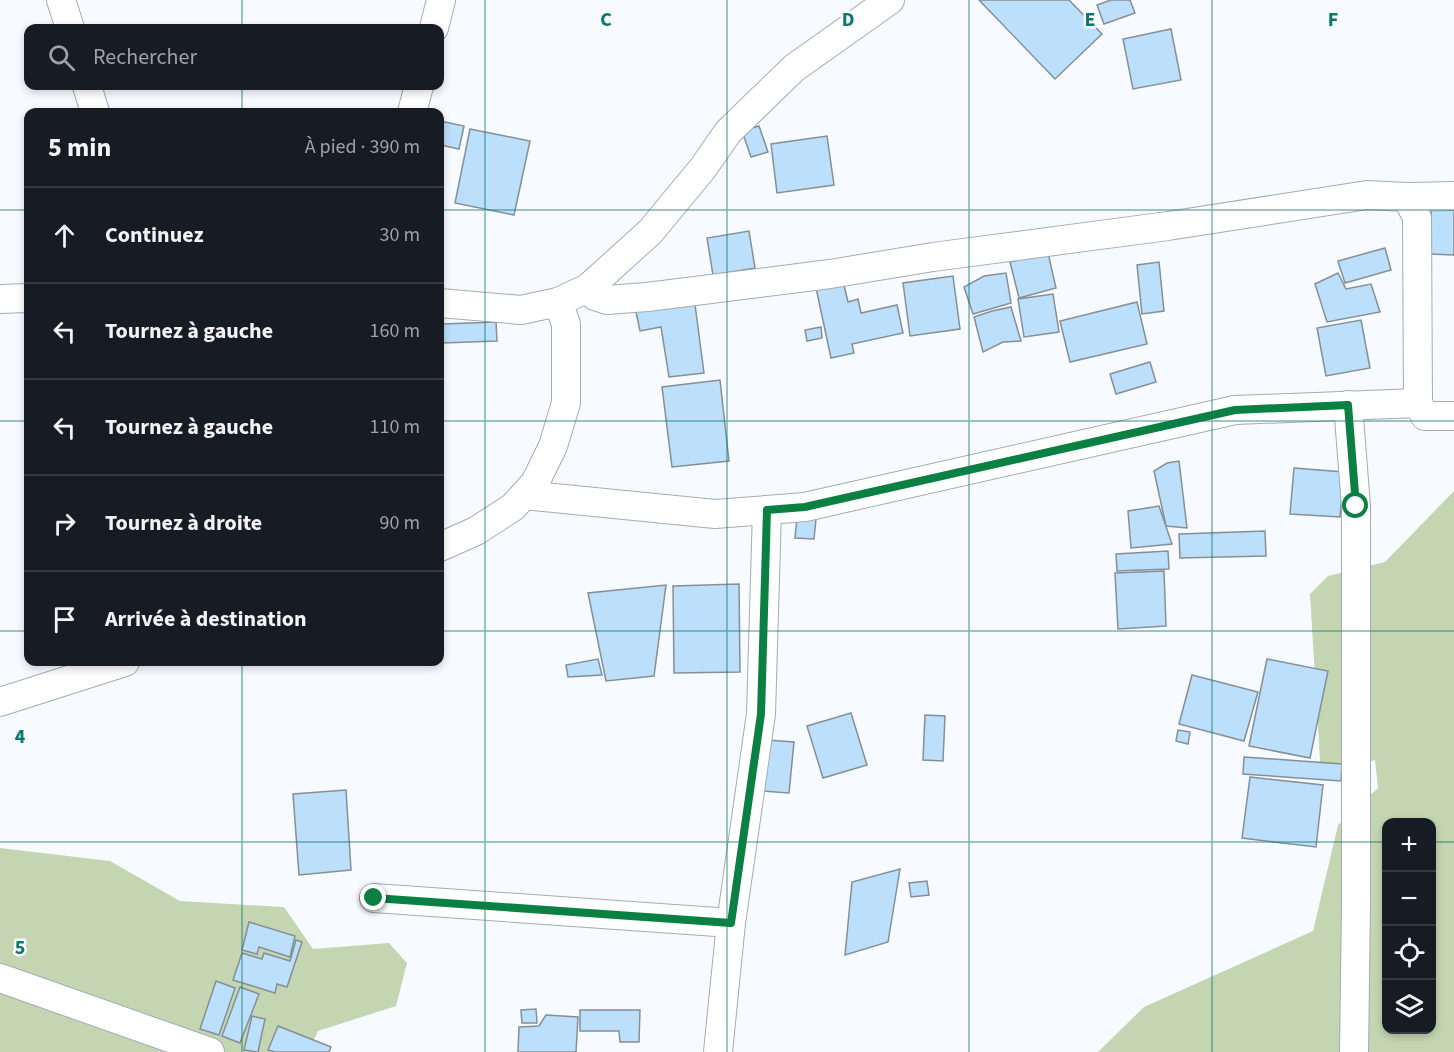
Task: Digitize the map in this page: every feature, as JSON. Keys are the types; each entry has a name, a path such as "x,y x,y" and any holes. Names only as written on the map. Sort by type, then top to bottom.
{"street":[{"path":"61,0 69,24"},
{"path":"435,24 441,0"},
{"path":"444,303 521,310 558,302 588,288 651,231 703,168 728,132 794,68 890,0"},
{"path":"88,90 94,108"},
{"path":"413,108 418,90"},
{"path":"588,288 595,296 607,300 647,297 830,274 933,257 1168,226 1367,195 1454,196"},
{"path":"1407,197 1417,218 1418,403 1425,416 1454,416"},
{"path":"0,299 24,298"},
{"path":"444,545 476,531 513,507 535,483 553,446 566,403 566,324 558,302"},
{"path":"524,495 715,514 805,507 1235,410 1418,403"},
{"path":"1348,405 1356,506 1354,1052"},
{"path":"718,1052 731,923 761,714 767,510"},
{"path":"0,702 113,666"},
{"path":"374,898 731,923"},
{"path":"0,978 210,1052"}],"green space":[{"path":"1454,491 1454,1052 1098,1052 1144,1007 1313,931 1338,825 1378,788 1375,760 1321,776 1310,594 1328,576 1385,562"},
{"path":"0,848 110,861 180,901 284,907 313,949 389,943 407,963 396,1006 318,1031 308,1052 0,1052"}],"building":[{"path":"979,0 1069,0 1102,34 1055,79"},
{"path":"1111,0 1130,0 1135,13 1104,24 1097,5"},
{"path":"1171,29 1181,80 1133,89 1123,39"},
{"path":"444,122 464,126 459,149 444,146"},
{"path":"759,126 768,152 751,157 742,131"},
{"path":"470,129 530,141 514,215 455,203"},
{"path":"827,136 834,185 777,193 771,144"},
{"path":"1432,198 1454,199 1454,255 1429,254"},
{"path":"749,231 755,268 713,275 707,238"},
{"path":"1385,248 1391,270 1345,283 1338,261"},
{"path":"1048,253 1056,288 1019,298 1010,262"},
{"path":"1159,262 1164,311 1142,314 1137,265"},
{"path":"1006,273 1011,303 973,314 964,287 984,276"},
{"path":"1338,273 1346,289 1371,284 1380,312 1327,322 1315,284"},
{"path":"953,276 960,329 910,336 903,283"},
{"path":"842,277 848,302 858,299 861,313 897,305 903,333 852,344 854,353 831,358 815,283"},
{"path":"1053,294 1059,332 1024,337 1018,299"},
{"path":"694,297 704,373 669,377 661,327 640,331 635,307"},
{"path":"1137,302 1147,344 1070,362 1060,321"},
{"path":"1011,307 1021,341 1003,342 983,352 974,317"},
{"path":"1361,320 1370,368 1326,376 1317,328"},
{"path":"496,322 497,341 444,343 444,324"},
{"path":"821,327 822,338 807,341 805,330"},
{"path":"1150,362 1156,382 1116,394 1110,374"},
{"path":"720,380 729,461 672,467 662,387"},
{"path":"1179,461 1187,528 1166,526 1154,471 1167,463"},
{"path":"1294,468 1344,472 1340,517 1290,514"},
{"path":"1159,506 1172,544 1131,548 1128,511"},
{"path":"797,517 816,519 814,539 795,538"},
{"path":"1265,531 1266,556 1180,558 1179,534"},
{"path":"1168,551 1169,569 1117,571 1116,554"},
{"path":"1164,571 1166,626 1118,629 1115,573"},
{"path":"739,584 740,672 674,673 673,586"},
{"path":"666,585 654,676 606,681 588,593"},
{"path":"598,659 602,675 568,677 566,665"},
{"path":"1267,659 1328,671 1310,758 1249,746"},
{"path":"1192,675 1258,692 1244,741 1179,724"},
{"path":"851,713 867,765 823,778 807,726"},
{"path":"925,715 945,716 943,761 923,760"},
{"path":"1178,730 1190,732 1188,744 1176,741"},
{"path":"767,740 794,742 789,793 762,791"},
{"path":"1244,757 1342,764 1341,781 1243,774"},
{"path":"1250,777 1323,785 1316,847 1242,838"},
{"path":"346,790 351,870 299,875 293,794"},
{"path":"900,869 888,942 845,955 852,882"},
{"path":"927,881 929,895 911,897 909,883"},
{"path":"249,922 295,936 290,957 259,947 257,954 242,950"},
{"path":"296,940 302,942 287,987 277,984 275,993 233,980 242,953 262,959 264,953 290,961"},
{"path":"216,981 235,988 219,1035 200,1029"},
{"path":"240,987 259,994 240,1043 222,1036"},
{"path":"536,1009 537,1023 522,1023 521,1010"},
{"path":"580,1010 640,1010 639,1042 620,1042 619,1031 580,1031"},
{"path":"546,1015 578,1017 576,1052 518,1052 519,1027 539,1026"},
{"path":"252,1016 265,1019 258,1052 244,1050"},
{"path":"278,1026 331,1047 329,1052 268,1050"}],"route":[{"path":"374,898 731,923 761,714 767,510 805,507 1235,410 1348,405 1356,506"}]}
